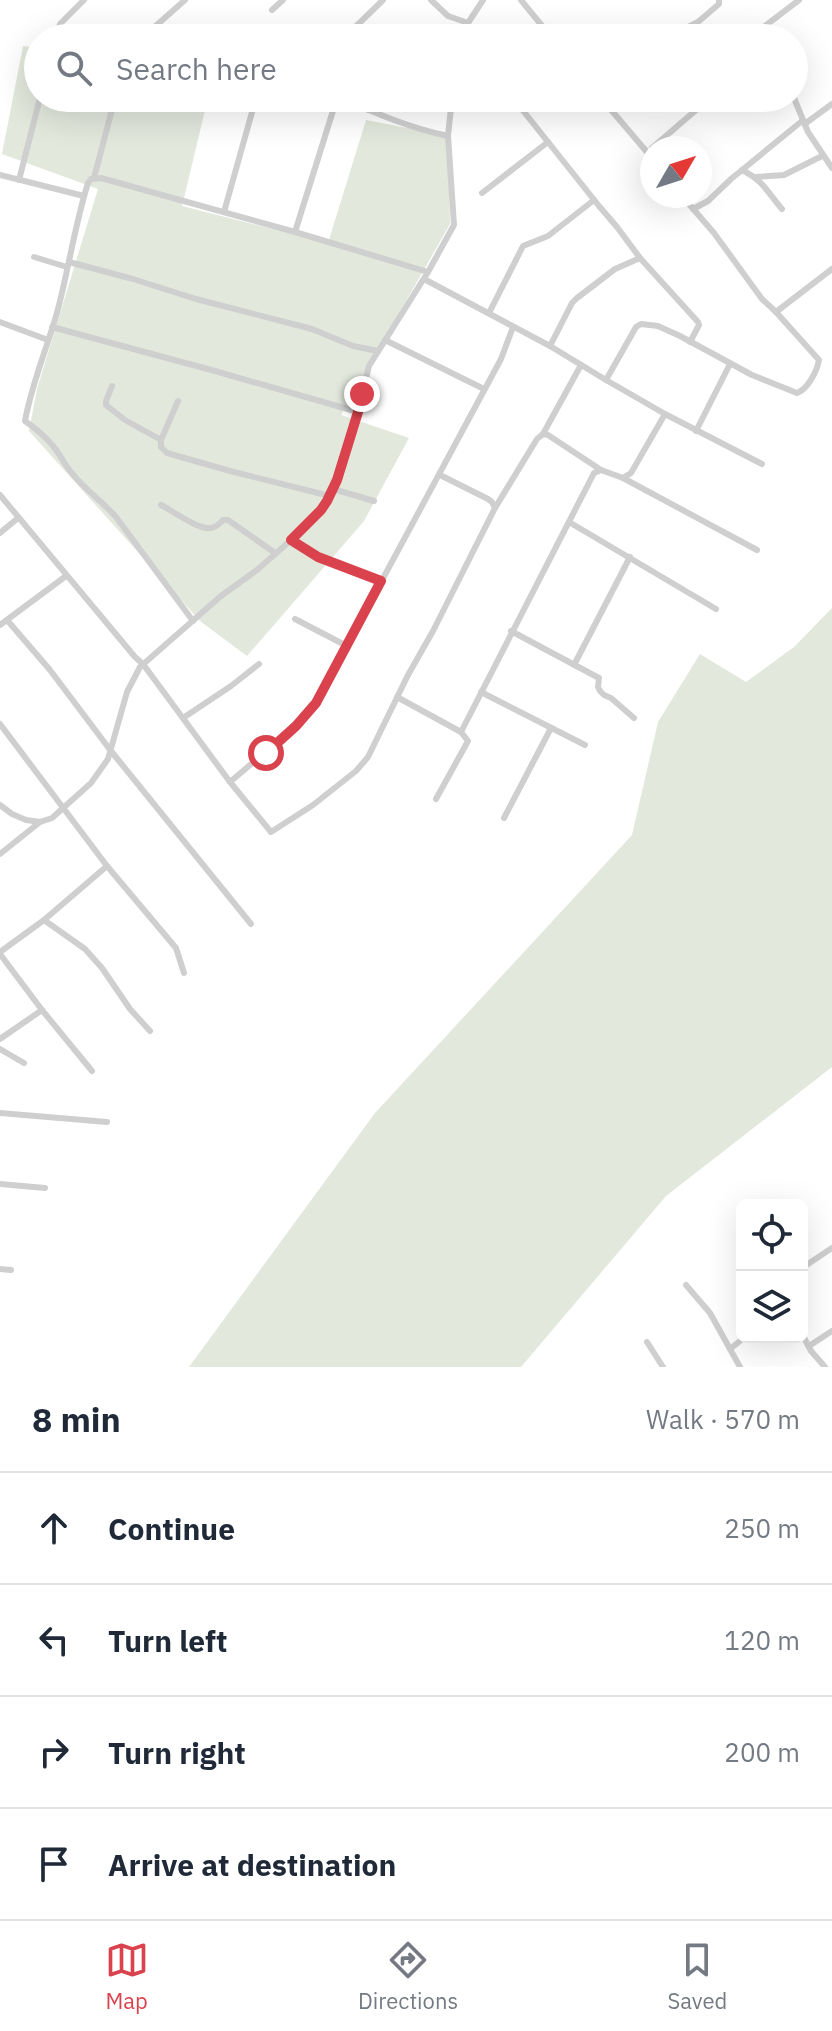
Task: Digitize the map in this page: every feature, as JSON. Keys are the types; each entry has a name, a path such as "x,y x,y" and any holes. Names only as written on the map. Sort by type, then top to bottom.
{"street":[{"path":"60,24 84,0"},
{"path":"158,24 185,0"},
{"path":"272,10 283,0"},
{"path":"359,24 383,0"},
{"path":"431,0 448,16 468,23 483,0"},
{"path":"521,0 541,24"},
{"path":"694,24 719,4 719,0"},
{"path":"768,24 799,0"},
{"path":"802,121 806,123 832,104"},
{"path":"19,180 36,112"},
{"path":"94,178 111,112"},
{"path":"224,212 252,112"},
{"path":"295,232 334,112"},
{"path":"373,112 421,130 448,136"},
{"path":"0,854 40,822 52,818 102,770 111,751 127,692 143,664 291,540 321,510 332,492 358,412 369,366 426,276 455,222 448,136 451,112"},
{"path":"524,112 640,258 698,322 690,342"},
{"path":"614,112 640,140"},
{"path":"668,136 695,112"},
{"path":"799,112 822,156 832,168"},
{"path":"606,380 638,324 658,326 787,390 797,393 804,391 818,369 819,360 762,299 693,209 708,201 802,121"},
{"path":"482,193 548,142"},
{"path":"756,177 784,175 822,156"},
{"path":"742,170 756,177 782,209"},
{"path":"0,175 84,196"},
{"path":"193,621 116,517 85,489 53,446 25,421 84,196 88,183 94,178 138,187 295,232 426,276 665,414 762,464"},
{"path":"489,313 522,247 548,236 594,200"},
{"path":"34,257 133,279 312,329 353,346 378,351"},
{"path":"550,346 577,298 615,269 640,258"},
{"path":"776,312 832,269"},
{"path":"0,322 48,340"},
{"path":"52,327 358,412"},
{"path":"230,782 266,753 316,703 501,359 513,327"},
{"path":"385,340 484,389"},
{"path":"696,431 730,364"},
{"path":"0,495 143,664 268,831 274,831 313,805 356,771 368,757 495,508 543,434 581,365"},
{"path":"112,386 106,405 125,420 161,440"},
{"path":"178,401 161,440 161,447 167,453 230,471 374,501"},
{"path":"623,478 631,473 665,414"},
{"path":"543,434 601,470 623,478 757,550"},
{"path":"461,732 594,473 601,470"},
{"path":"440,475 488,499 495,508"},
{"path":"161,505 189,522 207,528 228,520 275,553"},
{"path":"0,533 18,518"},
{"path":"569,522 716,609"},
{"path":"291,540 318,557 381,581"},
{"path":"574,665 630,557"},
{"path":"0,625 66,576"},
{"path":"295,619 347,646"},
{"path":"7,620 251,924"},
{"path":"511,631 599,678 600,691 634,718"},
{"path":"183,718 259,664"},
{"path":"481,692 585,745"},
{"path":"397,697 461,732 468,741 436,799"},
{"path":"0,724 107,866 176,948 184,973"},
{"path":"504,818 551,728"},
{"path":"0,805 26,820 40,822"},
{"path":"92,1071 0,953 107,866"},
{"path":"44,920 85,949 150,1031"},
{"path":"0,1039 42,1010"},
{"path":"0,1049 24,1063"},
{"path":"0,1113 107,1122"},
{"path":"0,1184 45,1188"},
{"path":"808,1264 832,1248"},
{"path":"0,1269 11,1270"},
{"path":"686,1285 710,1313 740,1367"},
{"path":"809,1346 832,1331"},
{"path":"647,1342 663,1367"},
{"path":"730,1349 738,1343"},
{"path":"807,1343 825,1367"}],"shaded area":[{"path":"23,46 24,112 205,112 182,206 328,243 366,120 448,136 450,224 341,415 409,438 364,521 247,656 200,621 29,431 37,389 98,189 2,154"},
{"path":"832,608 832,1067 666,1196 521,1367 189,1367 375,1113 632,835 658,722 700,654 746,682 794,647"}],"route":[{"path":"266,753 316,703 381,581 318,557 291,540 327,501 337,480 362,394"}]}
